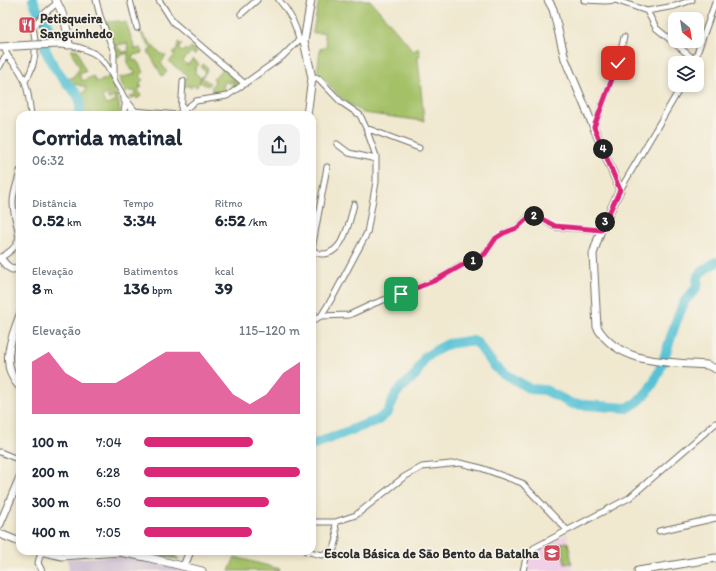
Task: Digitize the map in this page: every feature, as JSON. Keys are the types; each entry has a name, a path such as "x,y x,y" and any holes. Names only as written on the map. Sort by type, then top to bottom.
{"street":[{"path":"96,0 100,16 114,52 114,79"},
{"path":"130,0 137,28"},
{"path":"159,0 173,22 245,84"},
{"path":"241,14 256,0"},
{"path":"279,0 286,8 296,26 312,78 308,111"},
{"path":"184,111 196,101 227,96 282,57 301,40 311,0"},
{"path":"548,0 553,9 565,59 620,190"},
{"path":"584,0 618,0 647,11 675,6 692,0"},
{"path":"697,56 716,0"},
{"path":"27,30 33,27 57,1 67,25 69,45"},
{"path":"647,11 656,28 688,56"},
{"path":"25,81 31,74 35,55 36,40 33,27"},
{"path":"594,127 618,63 624,37"},
{"path":"30,111 25,81 20,71 5,52 3,47 33,44 61,44 92,52 99,56 109,68 125,100 133,111"},
{"path":"0,66 4,58 8,56"},
{"path":"312,78 318,78 341,102 360,115 376,156 376,182 367,232 332,298 316,318"},
{"path":"182,111 183,81"},
{"path":"678,92 620,190 601,230 593,254 597,327 612,346 643,360 707,365 716,369"},
{"path":"124,111 125,100"},
{"path":"366,128 419,148"},
{"path":"337,144 349,153 376,159"},
{"path":"316,228 327,167"},
{"path":"16,188 13,201 16,220"},
{"path":"316,252 321,254 329,252 338,246 346,232 354,204"},
{"path":"316,318 349,315 373,304 434,281 485,254 496,238 517,228 530,216 538,217 555,226 601,230"},
{"path":"16,246 0,258 7,266 12,269 16,268"},
{"path":"16,325 4,354 7,375 10,380 16,384"},
{"path":"523,571 526,558 534,548 629,498 716,423"},
{"path":"0,452 16,458"},
{"path":"316,522 335,522 356,515 404,477 422,467 460,463 481,468 522,483 567,530"},
{"path":"0,524 16,486"},
{"path":"659,531 716,518"},
{"path":"316,554 322,555 334,549 337,539 335,522"},
{"path":"0,534 16,540"},
{"path":"39,555 38,563 42,571"},
{"path":"58,555 76,555"},
{"path":"135,555 202,571"},
{"path":"184,566 188,555"},
{"path":"638,571 716,558"}],"shaded area":[{"name":"Escola Básica de São Bento da Batalha","path":"567,534 573,571 527,571 529,560 536,551"},
{"path":"121,556 160,563 189,571 69,571 68,559"}],"green space":[{"path":"319,0 370,0 413,52 418,47 420,55 418,58 424,121 363,113 345,101 325,80 317,74 320,49 327,47 324,33 313,33"},
{"path":"120,21 122,23 126,22 135,49 141,48 142,53 133,55 132,59 133,61 137,61 144,72 140,75 143,80 140,82 141,85 139,86 142,87 138,89 141,96 137,99 135,96 131,100 129,98 136,94 134,90 131,92 129,90 126,93 119,78 135,74 134,70 131,70 128,66 128,53 116,57 115,46 118,47 118,49 121,49 122,52 129,51 127,43 113,46 104,22"},
{"path":"141,32 156,49 166,56 161,63 167,72 162,76 148,51 152,50 142,36"},
{"path":"178,42 182,45 179,47 179,50 182,52 185,49 187,51 191,47 197,51 194,55 191,52 183,61 187,65 193,59 199,64 195,69 195,73 201,78 197,87 192,85 191,88 189,85 183,87 183,80 187,75 169,62 175,55 173,54 177,48"},
{"path":"72,49 78,50 82,64 86,71 79,75 83,81 93,76 96,82 99,82 110,76 116,95 109,100 107,96 110,95 108,93 102,97 106,105 115,102 114,97 118,95 120,111 80,111 82,104 80,94 85,92 86,87 75,84 75,88 65,79 72,78 80,68 72,53"},
{"path":"203,64 208,68 202,78 210,83 208,86 199,82 205,72 201,68"},
{"path":"223,68 235,78 239,86 236,88 232,86 234,86 232,83 234,81 230,81 230,84 226,81 223,86 224,89 229,92 212,92 213,90 211,88 215,81 213,79"},
{"path":"568,542 572,563 565,564 561,543"},
{"path":"160,555 175,555 179,559"},
{"path":"235,557 280,569 279,571 229,571"}],"waterway":[{"path":"33,0 38,11 47,23 48,28 45,49 53,65 77,94 80,100 80,111"},
{"path":"316,443 378,420 388,412 396,393 416,374 425,357 448,344 468,341 477,343 496,368 530,389 545,390 572,404 627,408 639,401 648,391 661,366 684,302 697,286 699,275 716,262"}],"place":[{"name":"Petisqueira Sanguinhedo","path":"27,25"},
{"name":"Escola Básica de São Bento da Batalha","path":"552,553"}],"route":[{"path":"401,294 434,281 485,254 496,238 517,228 530,216 538,217 555,226 601,230 620,190 594,127 618,63"}]}
